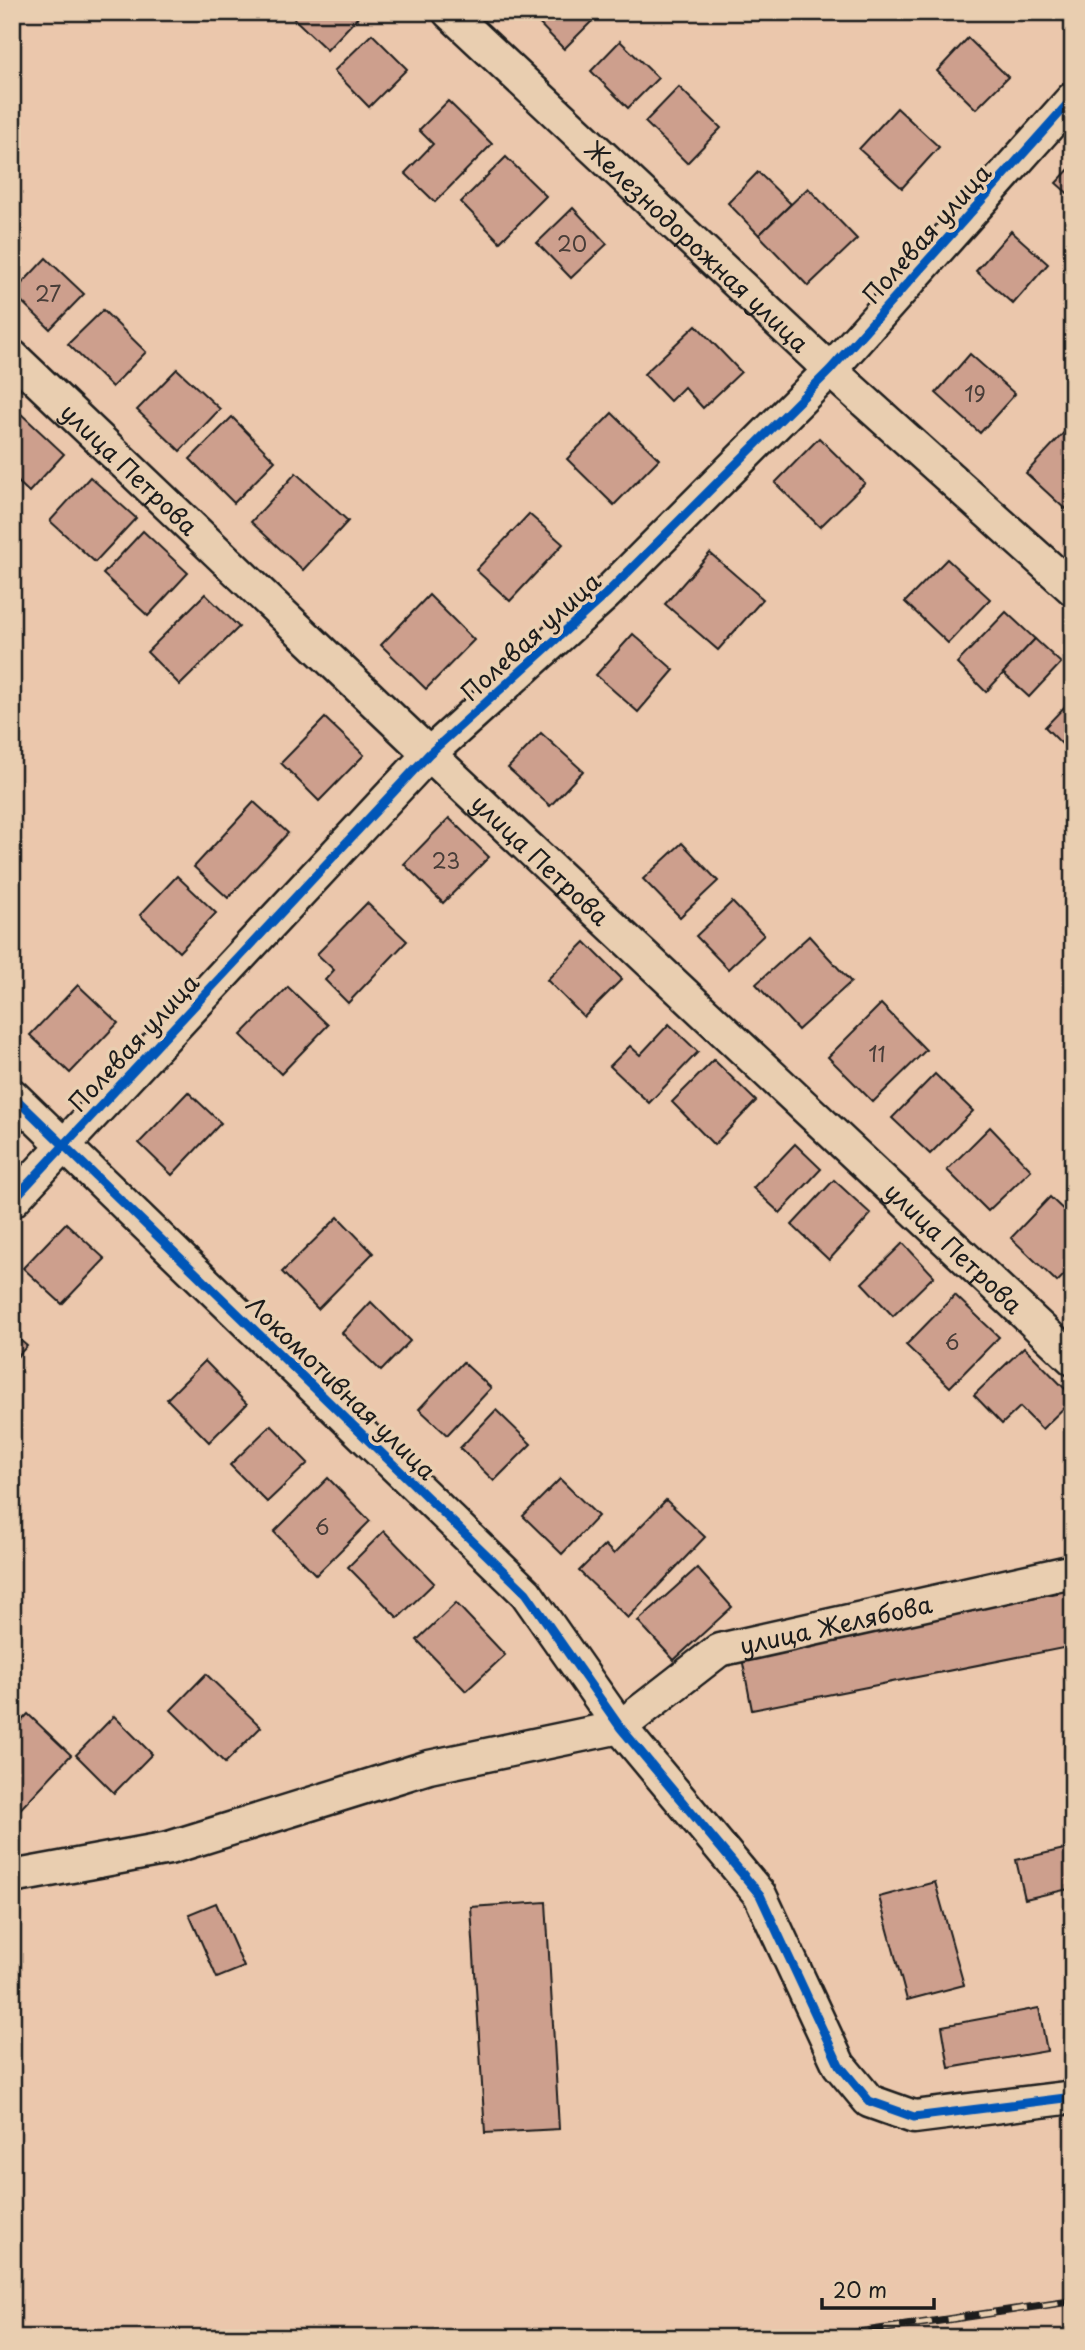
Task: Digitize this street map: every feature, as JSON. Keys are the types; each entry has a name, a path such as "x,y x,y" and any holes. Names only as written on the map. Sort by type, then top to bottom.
{"street":[{"name":"Железнодорожная улица","path":"449,12 830,370 1073,589"},
{"name":"Полевая улица","path":"12,1201 429,754 606,594 830,370 1073,98"},
{"name":"улица Петрова","path":"12,356 429,754 1073,1359"},
{"name":"Локомотивная улица","path":"12,1095 526,1593 620,1727 760,1895 839,2065 869,2101 914,2117 1073,2097"},
{"name":"улица Желябова","path":"620,1727 719,1650 1073,1571"},
{"path":"12,1877 169,1848 429,1767 620,1727"}],"building":[{"path":"287,12 357,12 360,15 327,50"},
{"path":"528,12 593,12 597,16 564,49"},
{"path":"372,34 407,69 369,107 334,71"},
{"path":"968,38 1008,77 976,109 937,71"},
{"path":"620,41 658,78 628,108 591,71"},
{"path":"679,87 721,128 687,163 645,122"},
{"path":"448,101 492,144 435,202 405,173 433,144 419,130"},
{"path":"897,108 939,147 902,188 859,149"},
{"path":"506,157 546,196 500,242 461,202"},
{"path":"1073,165 1073,198 1056,183"},
{"path":"758,172 791,204 759,235 728,203"},
{"path":"808,188 857,239 808,286 759,235"},
{"path":"573,208 607,244 571,278 537,243"},
{"path":"12,231 22,240 12,250"},
{"path":"1011,231 1048,264 1013,304 976,271"},
{"path":"46,258 84,294 50,329 13,293"},
{"path":"103,310 146,352 112,387 68,344"},
{"path":"696,325 741,372 703,408 684,387 670,401 644,374"},
{"path":"970,354 1015,394 980,433 936,393"},
{"path":"177,369 220,409 180,451 137,410"},
{"path":"19,412 64,454 29,492 12,476 12,420"},
{"path":"612,413 659,459 614,505 567,459"},
{"path":"232,417 275,461 234,503 190,459"},
{"path":"1069,427 1073,430 1073,501 1065,509 1026,473"},
{"path":"819,438 865,483 820,527 775,483"},
{"path":"296,473 348,521 303,570 251,522"},
{"path":"90,477 136,518 95,562 50,521"},
{"path":"529,514 563,544 510,601 476,570"},
{"path":"143,531 188,573 148,616 103,574"},
{"path":"710,553 763,599 718,650 665,604"},
{"path":"947,559 990,599 948,643 905,602"},
{"path":"205,594 239,627 180,685 147,652"},
{"path":"429,595 474,640 426,689 381,645"},
{"path":"1006,612 1035,639 986,692 957,663"},
{"path":"633,634 674,670 638,712 596,675"},
{"path":"1035,639 1061,663 1029,697 1003,673"},
{"path":"1073,698 1073,751 1071,753 1045,727"},
{"path":"325,718 364,755 319,801 281,763"},
{"path":"541,733 583,771 550,806 508,768"},
{"path":"254,802 288,833 228,898 194,867"},
{"path":"449,818 489,857 443,903 404,864"},
{"path":"682,843 718,881 680,917 643,879"},
{"path":"177,876 216,913 179,952 140,915"},
{"path":"732,902 764,935 728,969 696,936"},
{"path":"367,903 407,941 348,1003 325,980 334,970 317,954"},
{"path":"809,936 851,982 798,1030 756,984"},
{"path":"585,942 622,979 584,1017 547,980"},
{"path":"78,985 118,1023 70,1073 30,1035"},
{"path":"288,987 328,1025 281,1074 241,1035"},
{"path":"881,1004 926,1050 873,1102 828,1057"},
{"path":"669,1024 698,1052 649,1103 610,1066 630,1046 640,1055"},
{"path":"714,1060 756,1101 714,1145 672,1102"},
{"path":"935,1074 973,1111 930,1154 892,1118"},
{"path":"188,1092 221,1123 172,1175 139,1143"},
{"path":"990,1127 1031,1170 988,1211 947,1170"},
{"path":"795,1144 821,1169 780,1213 753,1188"},
{"path":"834,1180 871,1214 829,1260 792,1225"},
{"path":"1050,1197 1073,1219 1073,1266 1057,1282 1011,1238"},
{"path":"338,1217 373,1253 318,1309 282,1272"},
{"path":"66,1223 105,1259 62,1304 23,1268"},
{"path":"903,1243 934,1276 893,1316 862,1283"},
{"path":"955,1295 999,1337 950,1387 906,1345"},
{"path":"371,1302 410,1341 381,1371 342,1333"},
{"path":"12,1333 27,1346 12,1362"},
{"path":"1024,1347 1073,1397 1042,1429 1020,1407 1002,1424 974,1395"},
{"path":"205,1361 247,1404 209,1442 167,1399"},
{"path":"463,1362 491,1388 447,1435 419,1409"},
{"path":"496,1410 531,1444 494,1481 460,1448"},
{"path":"271,1425 308,1463 267,1502 230,1465"},
{"path":"1073,1477 1073,1493 1065,1485"},
{"path":"328,1478 370,1521 316,1575 274,1532"},
{"path":"560,1479 598,1516 562,1554 523,1516"},
{"path":"666,1500 705,1537 628,1618 579,1571 605,1545 614,1554"},
{"path":"384,1531 434,1583 398,1618 348,1567"},
{"path":"697,1568 732,1607 674,1660 638,1621"},
{"path":"1073,1590 1073,1646 752,1710 741,1653"},
{"path":"456,1603 505,1655 466,1691 417,1640"},
{"path":"206,1674 261,1727 225,1763 171,1710"},
{"path":"28,1714 71,1755 12,1818 12,1731"},
{"path":"114,1716 152,1754 114,1793 76,1755"},
{"path":"1073,1847 1073,1888 1025,1899 1016,1860"},
{"path":"935,1882 964,1985 907,2000 879,1897"},
{"path":"546,1902 559,2129 485,2133 471,1907"},
{"path":"216,1903 244,1967 217,1978 189,1914"},
{"path":"1073,1960 1073,1994 1070,1995 1064,1962"},
{"path":"1039,2008 1047,2051 949,2068 942,2026"}],"railway":[{"path":"821,2338 1073,2301"}],"cycle path":[{"path":"12,1201 429,754 606,594 830,370 1073,98"},
{"path":"12,1095 526,1593 620,1727 760,1895 839,2065 869,2101 914,2117 1073,2097"}]}
